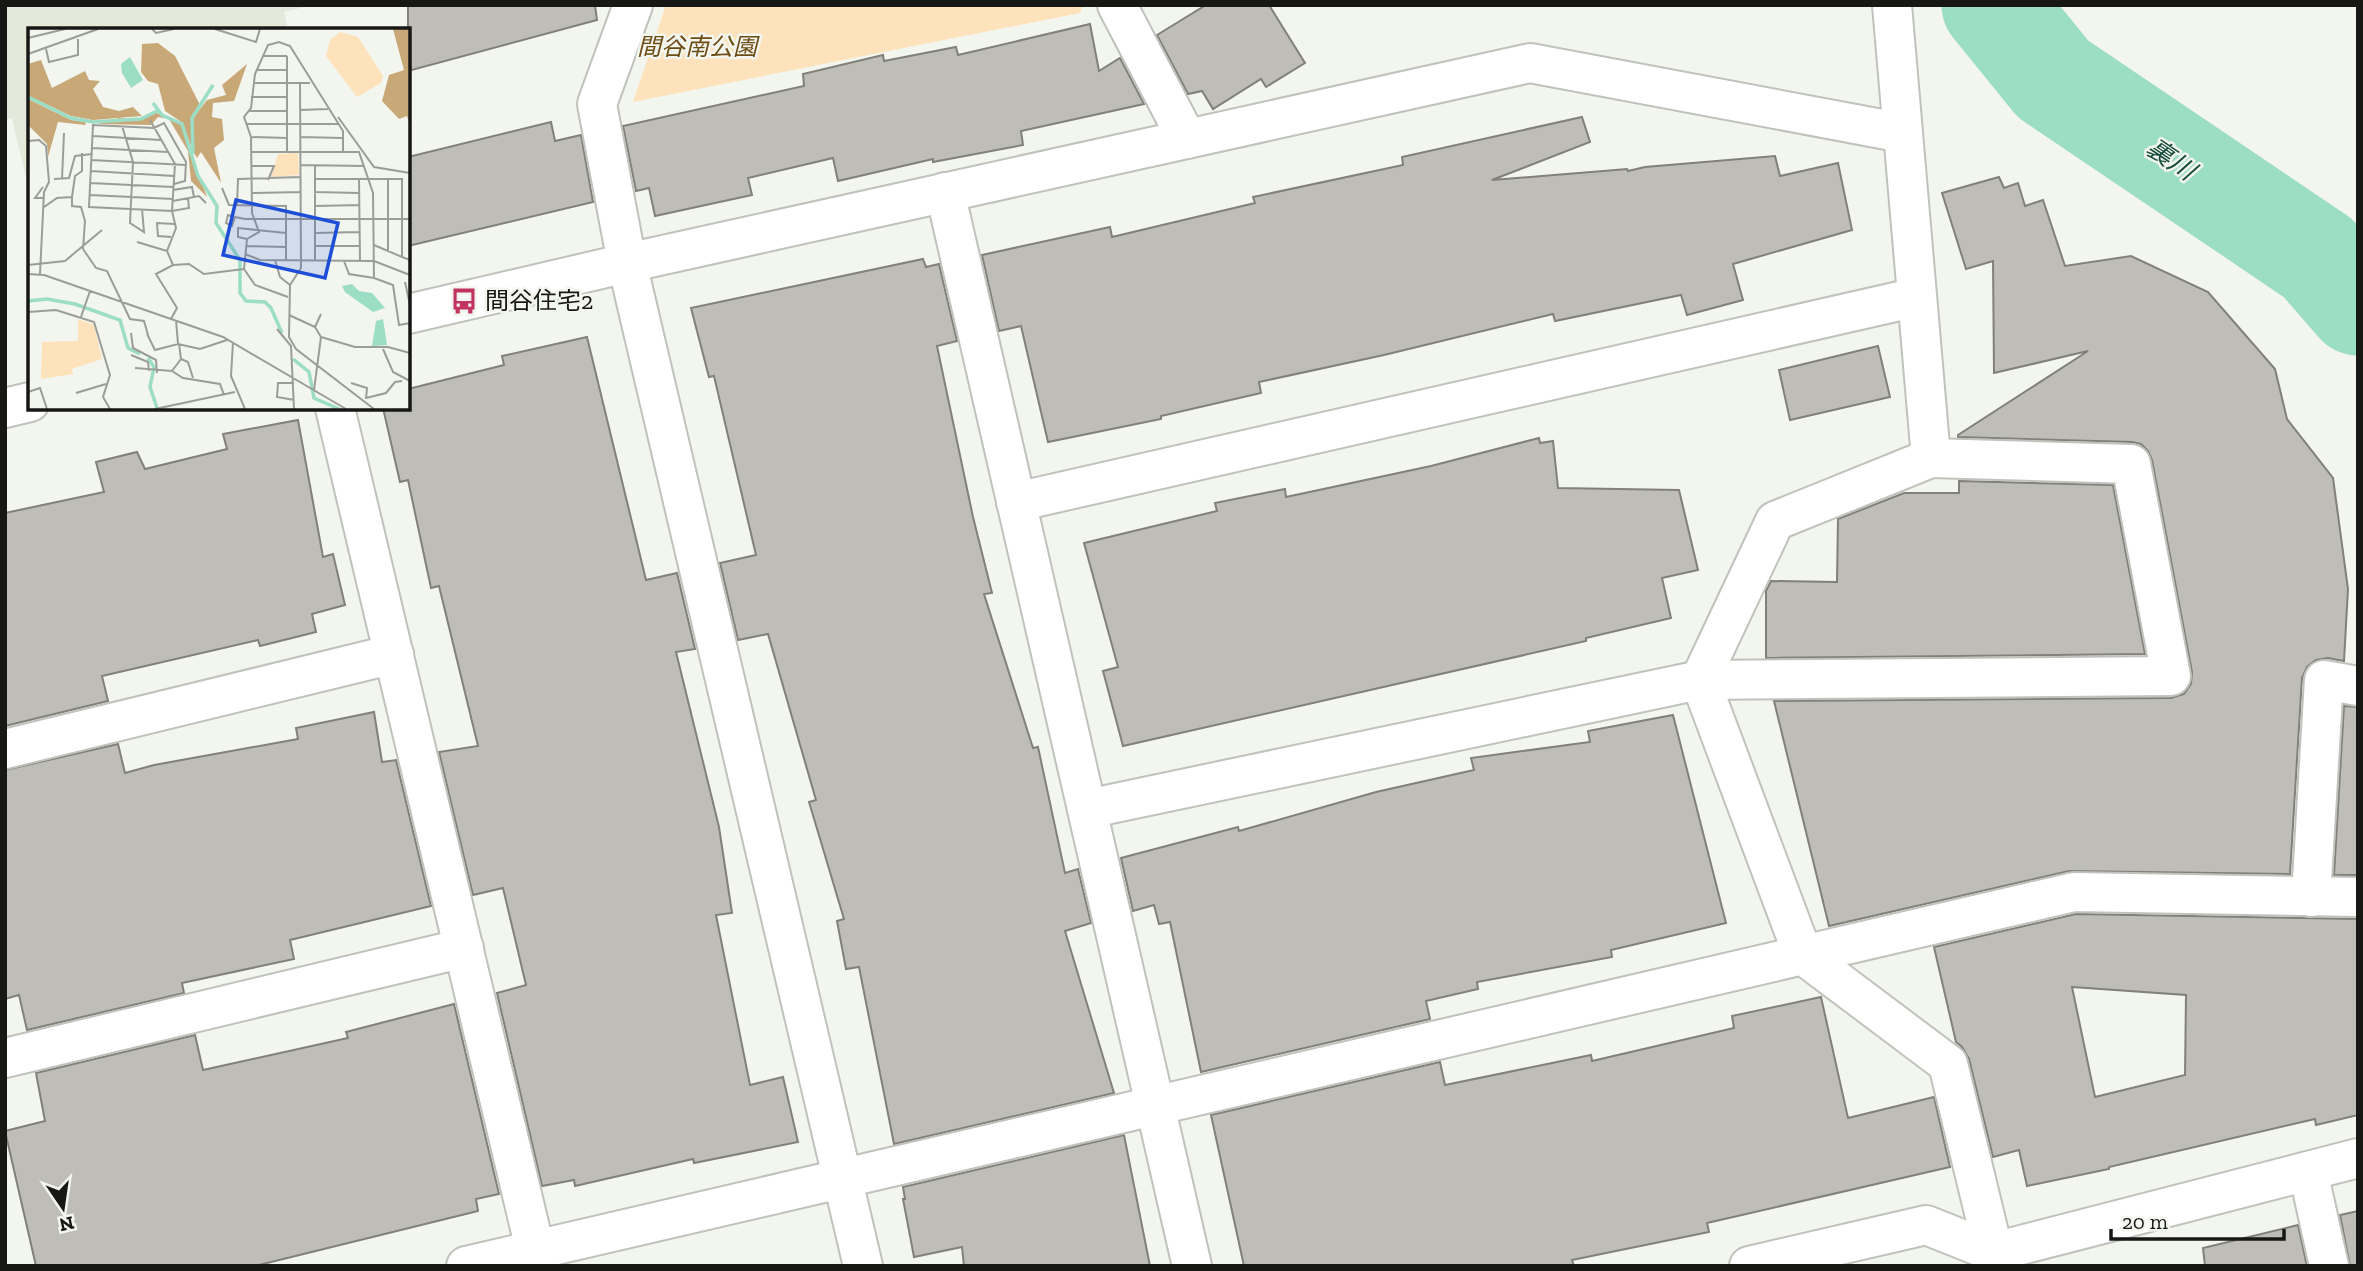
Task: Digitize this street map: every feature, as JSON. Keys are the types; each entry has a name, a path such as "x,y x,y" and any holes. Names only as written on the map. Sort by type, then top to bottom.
{"street":[{"path":"633,5 597,104 627,263 863,1266"},
{"path":"1117,5 1187,139"},
{"path":"1892,5 1931,458"},
{"path":"410,314 1530,63 1903,133"},
{"path":"945,192 1192,1266"},
{"path":"1016,502 1917,297"},
{"path":"5,408 28,402"},
{"path":"335,410 537,1258"},
{"path":"1087,809 1700,680 2171,676 2131,464 1931,458 1775,521 1700,680 1803,955 1948,1064 1995,1259"},
{"path":"5,749 394,654"},
{"path":"2311,897 2324,680 2358,686"},
{"path":"466,1266 537,1258 842,1178 2074,892 2358,897"},
{"path":"5,1058 464,948"},
{"path":"1749,1266 1926,1225 1995,1259 2358,1158"},
{"path":"2308,1171 2329,1266"}],"shaded area":[{"path":"5,5 312,5 284,12 288,28 28,28 28,186 12,118 5,120"}],"green space":[{"name":"間谷南公園","path":"666,5 1083,5 1080,13 633,102"}],"building":[{"path":"408,5 595,5 597,20 410,70"},
{"path":"1206,5 1269,5 1305,63 1266,87 1261,79 1213,109 1202,91 1188,94 1157,35"},
{"path":"1090,24 1099,71 1120,58 1144,104 1021,131 1023,145 933,162 933,159 838,181 833,158 748,178 752,195 655,216 649,188 636,191 623,126 804,86 803,74 883,55 884,61 956,47 958,55"},
{"path":"1582,117 1590,142 1492,180 1628,171 1645,167 1775,156 1780,176 1838,163 1852,230 1733,264 1743,300 1687,315 1681,295 1555,321 1553,314 1259,382 1261,393 1161,416 1161,419 1048,442 1021,326 999,331 982,255 1110,227 1112,237 1255,203 1253,197 1403,165 1402,157"},
{"path":"551,122 555,141 581,135 593,202 410,246 410,157"},
{"path":"1999,177 2004,188 2018,183 2025,206 2043,200 2065,266 2131,256 2208,292 2275,369 2287,419 2333,478 2348,589 2344,661 2328,658 2316,660 2307,667 2302,678 2290,874 2069,871 1829,926 1774,701 2171,698 2184,694 2191,684 2192,672 2152,460 2148,451 2141,444 2132,442 1958,437 2088,351 1994,373 1993,261 1966,269 1942,193"},
{"path":"923,259 926,267 939,264 957,341 937,346 992,593 984,594 1033,748 1038,747 1065,873 1078,869 1091,923 1065,931 1114,1093 894,1144 859,967 846,969 837,921 844,919 809,802 816,800 768,634 738,640 720,563 756,555 714,376 709,377 691,308"},
{"path":"587,337 646,580 677,573 695,649 676,652 719,827 732,913 716,915 750,1085 783,1077 798,1142 694,1163 693,1159 575,1186 574,1180 542,1186 497,993 526,985 503,888 473,895 439,752 478,746 439,586 431,588 408,480 400,482 383,410 410,410 410,388 504,365 502,356"},
{"path":"1878,346 1890,397 1790,420 1779,370"},
{"path":"298,420 323,557 333,554 345,605 312,614 316,632 260,646 258,640 102,676 108,701 5,726 5,513 104,492 96,462 137,452 145,469 227,449 223,434"},
{"path":"1539,438 1540,443 1553,441 1558,488 1679,490 1698,570 1662,578 1671,618 1586,638 1586,641 1123,746 1103,671 1118,667 1084,543 1217,511 1215,503 1285,489 1286,497 1431,466"},
{"path":"1959,481 2113,485 2145,654 1766,658 1766,591 1771,581 1837,582 1838,519 1904,493 1959,493"},
{"path":"2344,706 2358,707 2358,875 2334,875"},
{"path":"374,712 382,762 396,760 431,906 290,940 294,959 182,983 184,993 27,1030 19,995 5,999 5,770 118,744 125,773 154,765 298,739 296,728"},
{"path":"1673,715 1726,923 1611,950 1612,957 1477,982 1478,989 1426,1001 1430,1019 1201,1072 1170,922 1159,924 1154,905 1133,911 1121,858 1238,827 1239,831 1376,792 1474,770 1471,758 1590,742 1588,731"},
{"path":"2076,914 2358,919 2358,1115 2316,1125 2315,1119 2027,1186 2019,1150 1993,1157 1969,1059 1956,1042 1934,947","holes":["2072,987 2186,995 2185,1075 2095,1097"]},
{"path":"1821,997 1848,1118 1934,1097 1950,1167 1707,1223 1709,1232 1572,1260 1574,1266 1244,1266 1211,1115 1440,1062 1445,1085 1591,1055 1592,1061 1734,1028 1732,1016"},
{"path":"454,1004 499,1194 476,1199 478,1211 255,1266 36,1266 5,1131 45,1121 36,1073 195,1035 203,1070 348,1038 346,1032"},
{"path":"1124,1135 1150,1266 964,1266 962,1247 914,1257 903,1187"},
{"path":"2358,1211 2358,1266 2350,1266 2340,1215"},
{"path":"2298,1225 2307,1266 2205,1266 2203,1248"}],"waterway":[{"name":"裏川","path":"1993,5 2053,79 2318,258 2358,304"}],"place":[{"name":"間谷住宅2","path":"464,301"}]}
